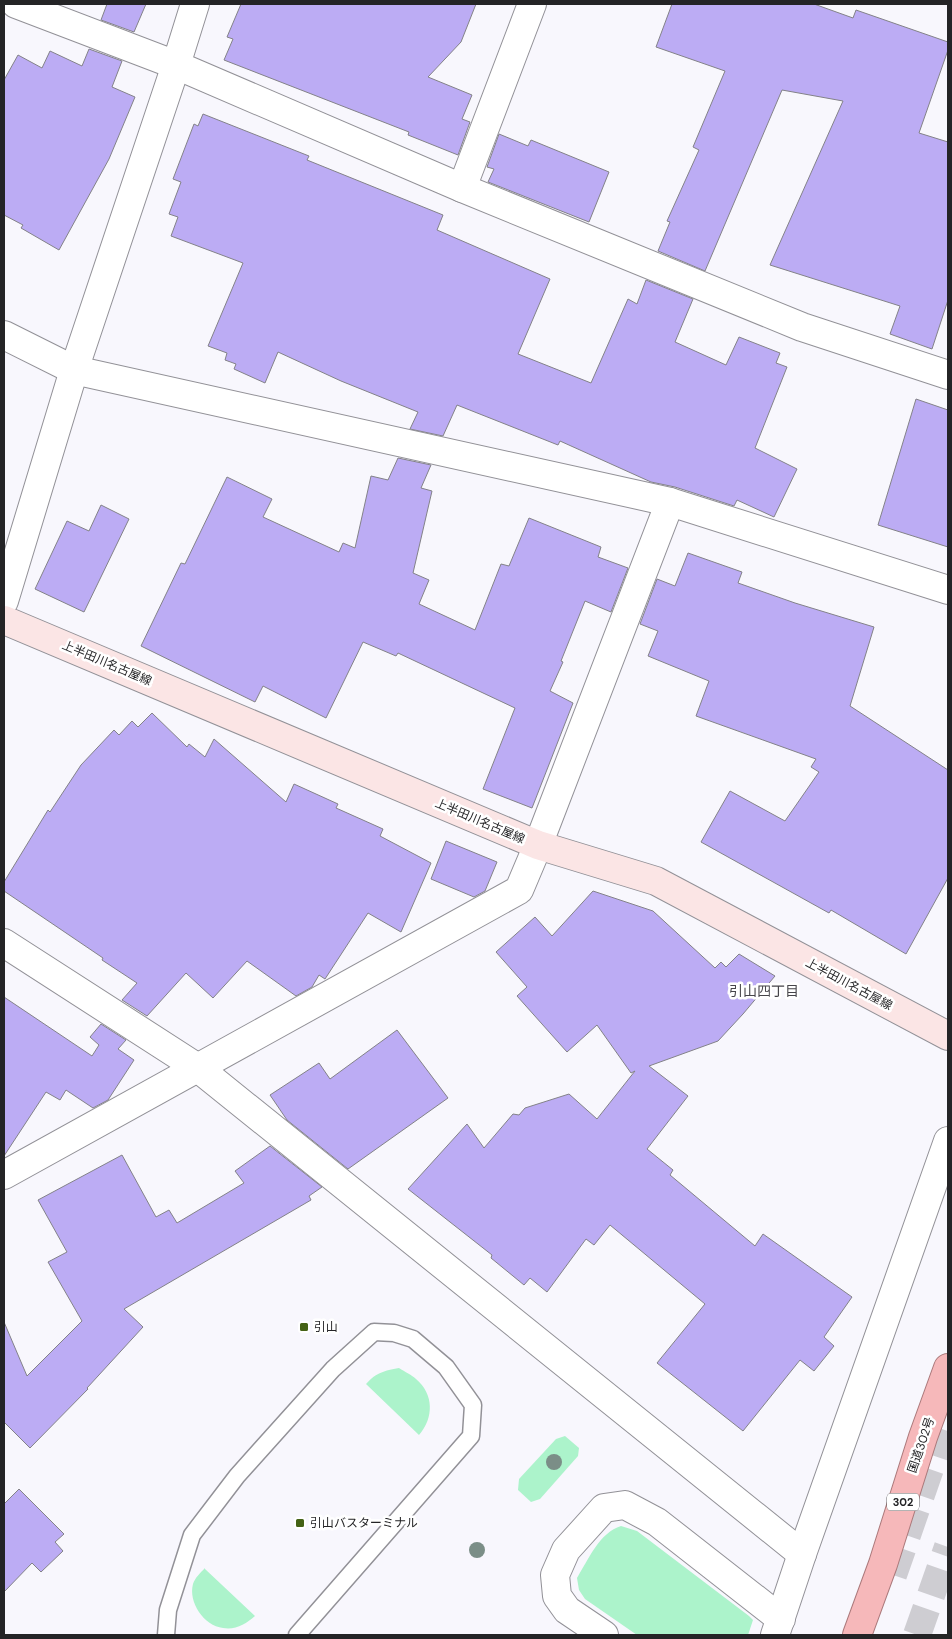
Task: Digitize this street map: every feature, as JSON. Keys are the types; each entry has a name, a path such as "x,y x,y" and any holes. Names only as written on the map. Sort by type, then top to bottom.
{"highway":[{"name":"国道302号","path":"856,1635 883,1564 923,1437 948,1368"}],"main road":[{"name":"上半田川名古屋線","path":"4,620 538,845 656,881 948,1036"}],"street":[{"path":"16,4 176,65 462,188 802,327 948,375"},
{"path":"4,601 74,370 195,4"},
{"path":"462,188 532,4"},
{"path":"4,335 74,370 670,502 948,590"},
{"path":"4,1175 518,890 538,845 670,502"},
{"path":"4,942 198,1068 802,1554"},
{"path":"604,1635 567,1610 557,1596 556,1575 566,1550 604,1508 625,1506 657,1522 778,1627 948,1141"}],"lane":[{"path":"166,1635 168,1610 192,1535 231,1483 333,1369 374,1332 394,1332 413,1339 446,1367 473,1405 471,1436 297,1635"}],"green space":[{"path":"399,1368 422,1385 429,1399 429,1414 424,1428 419,1435 366,1384 381,1373"},
{"path":"565,1436 579,1448 578,1456 540,1499 531,1502 518,1490 519,1479 556,1439"},
{"path":"621,1526 637,1531 749,1616 753,1620 748,1635 637,1635 585,1599 579,1590 577,1578 601,1540 614,1529"},
{"path":"205,1568 255,1616 241,1626 232,1628 216,1626 204,1618 195,1605 192,1591 195,1580"}],"building":[{"path":"107,4 146,4 134,32 101,20"},
{"path":"241,4 476,4 461,42 428,77 472,95 462,119 470,122 458,155 408,135 409,132 224,60 233,39 227,37"},
{"path":"672,4 814,4 853,18 856,10 948,42 948,50 919,133 948,142 948,300 932,349 890,334 900,306 770,265 843,101 782,90 705,271 658,251 670,222 667,221 699,150 693,147 725,71 656,47"},
{"path":"89,49 122,61 112,87 135,97 109,159 59,250 21,228 23,225 4,215 4,80 18,55 42,68 50,51 82,66"},
{"path":"203,114 309,156 307,160 443,215 437,230 550,279 518,354 591,383 628,299 637,304 646,280 693,299 675,342 726,365 739,337 780,353 776,363 787,367 755,448 797,469 774,517 737,500 734,506 675,487 651,482 560,441 558,445 457,405 443,436 410,429 418,412 341,381 278,352 265,383 234,369 236,364 225,360 227,353 208,346 243,263 171,236 178,217 169,214 181,182 173,179 194,124 198,126"},
{"path":"499,134 528,146 531,140 609,172 589,222 488,182 494,169 487,167"},
{"path":"916,399 948,410 948,547 878,525"},
{"path":"398,458 431,465 421,488 432,491 413,573 429,580 419,604 475,630 501,564 509,566 529,518 601,547 598,557 628,568 611,612 585,601 561,661 563,662 550,691 573,703 532,808 483,789 515,708 398,653 396,656 363,642 326,718 263,686 255,702 141,646 181,563 185,564 227,477 272,499 263,517 339,552 343,543 355,548 371,476 388,480"},
{"path":"101,505 129,519 84,612 35,589 67,521 89,531"},
{"path":"688,553 742,572 738,583 874,627 850,706 948,770 948,878 906,954 831,910 829,913 701,842 730,791 785,821 819,772 811,767 816,759 696,716 709,681 648,656 658,631 640,624 657,579 675,586"},
{"path":"152,713 187,747 189,744 205,757 214,739 286,802 294,784 338,804 336,808 383,829 380,836 431,863 401,932 368,913 325,979 319,975 312,987 296,996 247,961 213,998 186,973 147,1016 122,1000 137,983 4,891 4,882 48,810 50,812 81,765 114,730 119,735 132,721 138,727"},
{"path":"446,841 497,862 485,891 474,897 431,879"},
{"path":"593,891 653,911 715,968 721,962 726,967 739,954 775,976 718,1041 649,1066 688,1096 647,1149 673,1170 670,1175 755,1246 763,1234 852,1297 824,1337 834,1346 814,1371 800,1360 743,1431 657,1363 705,1304 610,1225 594,1245 586,1239 547,1292 530,1278 524,1285 491,1258 492,1255 408,1189 467,1124 484,1148 513,1114 519,1115 525,1108 569,1094 597,1119 635,1071 631,1073 597,1025 567,1052 517,996 527,987 496,952 535,917 552,936"},
{"path":"4,997 92,1056 99,1045 90,1037 101,1024 126,1040 118,1049 134,1060 108,1100 93,1108 66,1090 60,1100 46,1092 4,1156"},
{"path":"397,1030 448,1098 348,1169 287,1120 270,1095 319,1063 330,1079"},
{"path":"270,1146 322,1187 309,1196 311,1200 124,1309 143,1327 88,1389 30,1448 4,1422 4,1322 27,1376 82,1321 48,1262 67,1252 38,1200 122,1155 156,1217 169,1210 177,1223 244,1183 235,1171"},
{"path":"19,1489 64,1534 55,1542 63,1551 41,1572 32,1563 4,1592 4,1504"}],"tunnel":[{"path":"893,1575 948,1417"},
{"path":"917,1635 948,1547"}],"place":[{"name":"引山","path":"304,1327"},
{"name":"引山バスターミナル","path":"300,1523"}],"district":[{"name":"引山四丁目","path":"764,991"}]}
